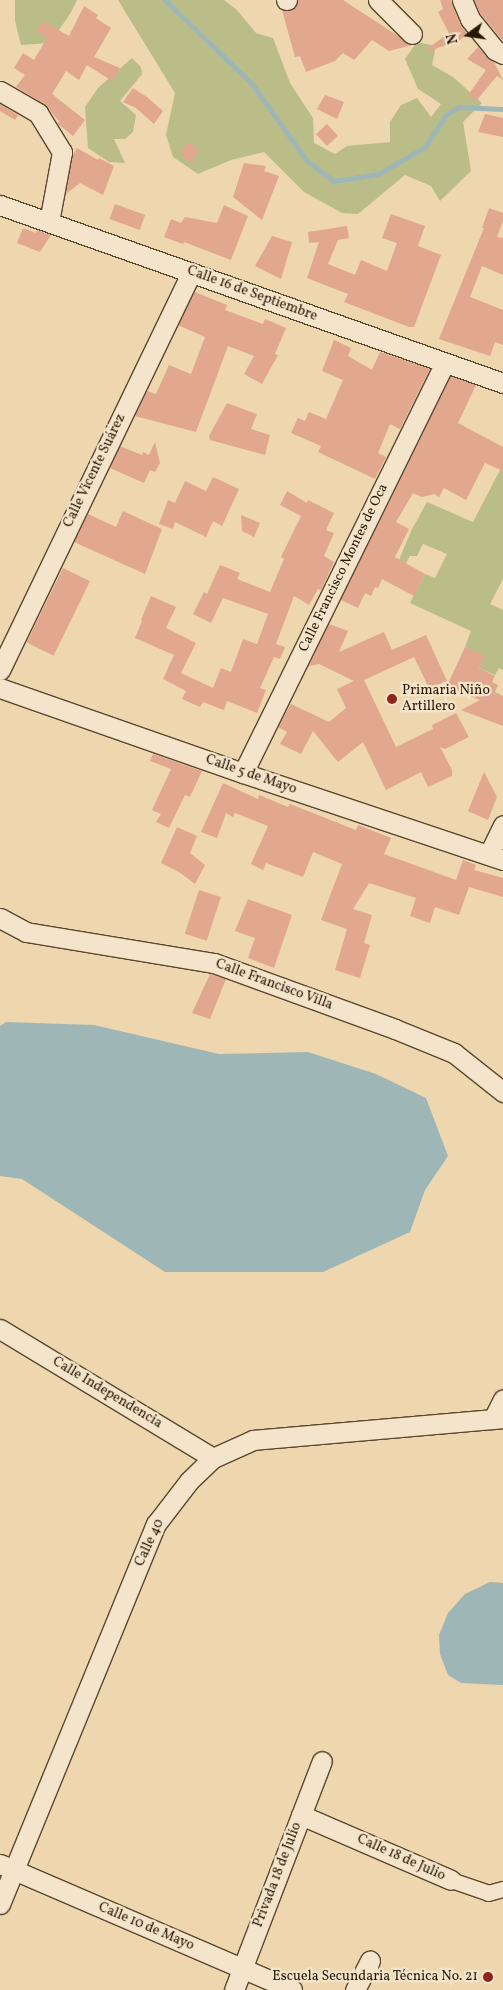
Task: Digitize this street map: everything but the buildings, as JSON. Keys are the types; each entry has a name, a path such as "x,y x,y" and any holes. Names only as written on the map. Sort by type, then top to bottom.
{"street":[{"path":"378,0 412,34"},
{"path":"462,0 470,19 495,50 503,54"},
{"path":"0,90 38,112 62,152 49,222"},
{"name":"Calle 16 de Septiembre","path":"0,205 503,383"},
{"name":"Calle Vicente Suárez","path":"0,670 191,273"},
{"name":"Calle Francisco Montes de Oca","path":"243,773 445,362"},
{"name":"Calle 5 de Mayo","path":"0,688 243,773 496,857"},
{"path":"496,857 503,825"},
{"name":"Calle Francisco Villa","path":"0,918 26,932 214,963 395,1029 454,1053 503,1092"},
{"name":"Calle Independencia","path":"0,1328 213,1458"},
{"path":"498,1419 503,1399"},
{"name":"Calle 40","path":"0,1904 7,1867 156,1524 188,1481 213,1458 253,1440 498,1419"},
{"name":"Privada 18 de Julio","path":"234,1990 322,1761"},
{"name":"Calle 18 de Julio","path":"301,1814 451,1880 488,1893 503,1889"},
{"name":"Calle 10 de Mayo","path":"7,1867 292,1990"},
{"path":"355,1990 370,1961"}],"green space":[{"path":"15,0 77,0 70,14 50,43 21,45 15,21"},
{"path":"118,0 224,0 237,10 256,33 273,38 290,83 313,118 314,143 335,154 347,146 390,142 390,122 401,105 417,98 431,117 441,104 418,89 405,59 417,42 436,46 432,65 453,77 482,103 463,122 471,171 440,201 431,186 405,175 358,214 342,213 304,192 264,152 231,160 198,174 173,157 166,135 175,93"},
{"path":"132,58 141,67 142,74 120,101 136,115 133,132 125,139 114,139 125,163 109,162 88,148 85,107 98,88"},
{"path":"500,470 503,471 503,579 490,604 503,610 503,670 499,668 495,675 479,668 484,655 465,647 471,631 410,603 425,574 435,578 447,554 423,544 417,556 410,556 406,563 399,560 411,531 427,502 473,522"}],"water":[{"path":"6,1022 94,1025 219,1054 308,1052 376,1074 426,1098 448,1156 425,1190 410,1232 323,1272 165,1272 22,1179 0,1176 0,1026"},
{"path":"490,1582 503,1583 503,1685 461,1683 448,1675 440,1654 439,1635 448,1613 465,1594"}],"waterway":[{"path":"165,0 252,84 307,161 334,181 378,174 425,147 446,115 458,107 503,109"}],"place":[{"name":"Primaria Niño Artillero","path":"392,699"},
{"name":"Escuela Secundaria Técnica No. 21","path":"488,1977"}]}
